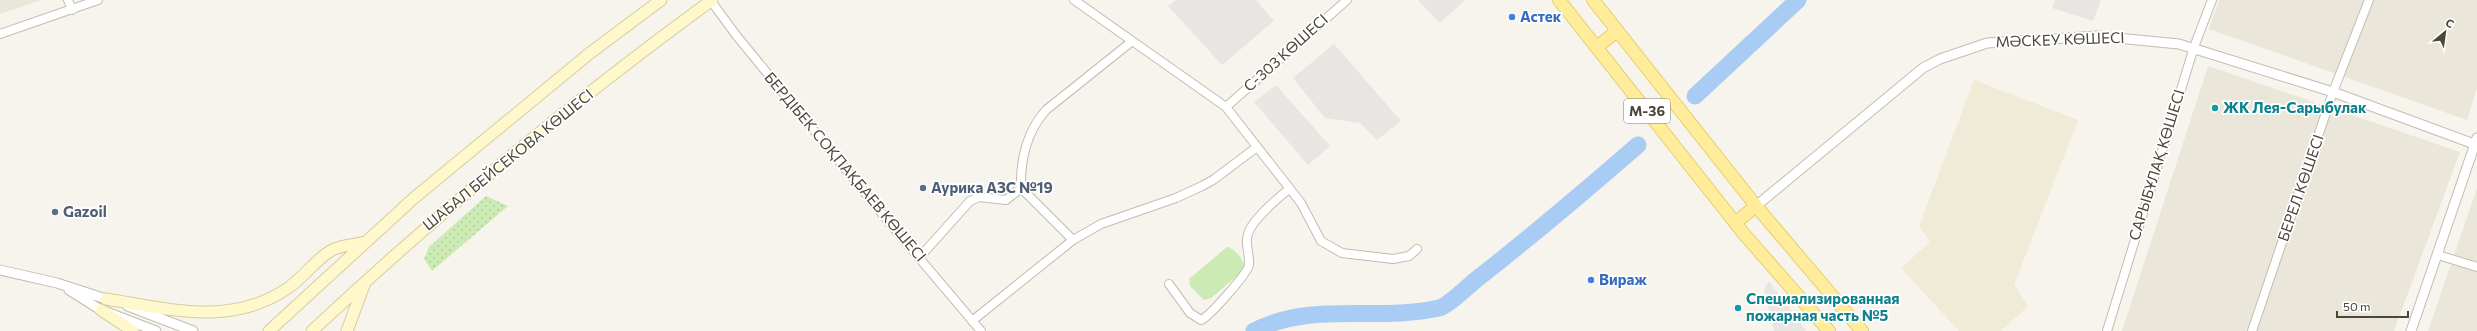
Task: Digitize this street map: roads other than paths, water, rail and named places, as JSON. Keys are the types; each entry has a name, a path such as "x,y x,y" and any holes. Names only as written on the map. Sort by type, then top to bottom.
{"main road":[{"name":"ШАБАЛ БЕЙСЕКОВА КӨШЕСІ","path":"269,331 414,198 590,53 661,0"},
{"name":"ШАБАЛ БЕЙСЕКОВА КӨШЕСІ","path":"312,331 366,281 525,144 712,0"},
{"name":"M-36","path":"1559,0 1735,223 1829,331"},
{"name":"M-36","path":"1593,0 1756,206 1862,331"},
{"path":"1597,47 1617,31"},
{"name":"МӘСКЕУ КӨШЕСІ","path":"1735,223 1756,206"},
{"path":"106,299 202,313 245,308 268,300 289,287 333,250 366,242"},
{"path":"347,331 366,281"},
{"path":"101,310 133,331"}],"street":[{"path":"68,0 72,10"},
{"path":"0,34 98,0"},
{"name":"БЕРДІБЕК СОҚПАҚБАЕВ КӨШЕСІ","path":"712,0 736,35 919,258 981,331"},
{"path":"1074,0 1131,42 1226,107 1301,204 1321,241 1342,253 1393,260 1409,256 1417,249"},
{"name":"С-303 КӨШЕСІ","path":"1226,107 1347,0"},
{"name":"САРЫБҰЛАҚ КӨШЕСІ","path":"2107,331 2194,47 2212,0"},
{"name":"БЕРЕЛ КӨШЕСІ","path":"2252,331 2333,92 2368,0"},
{"name":"МӘСКЕУ КӨШЕСІ","path":"1756,206 1923,68 1940,59 1987,43 2038,38 2119,37 2194,47 2333,92 2476,142"},
{"path":"919,258 970,201 978,197 1006,200 1021,188 1024,155 1035,123 1046,110 1131,42"},
{"path":"2411,331 2476,142"},
{"path":"972,321 1073,240 1101,224 1176,198 1213,180 1257,147"},
{"path":"1021,188 1073,240"},
{"path":"1169,284 1190,312 1201,320 1208,317 1222,298 1247,273 1249,265 1247,240 1251,228 1289,189"},
{"path":"2438,256 2477,267"},
{"path":"0,270 57,283 106,299 193,331"},
{"path":"57,283 101,310 156,331"}],"waterway":[{"path":"1695,96 1798,0"},
{"path":"1254,331 1276,322 1322,314 1416,312 1439,308 1453,300 1638,145"}],"place":[{"name":"Астек","path":"1512,17"},
{"name":"ЖК Лея-Сарыбулак","path":"2215,108"},
{"name":"Аурика АЗС №19","path":"923,188"},
{"name":"Gazoil","path":"55,212"},
{"name":"Вираж","path":"1591,280"},
{"name":"Специализированная пожарная часть №5","path":"1738,308"}]}
